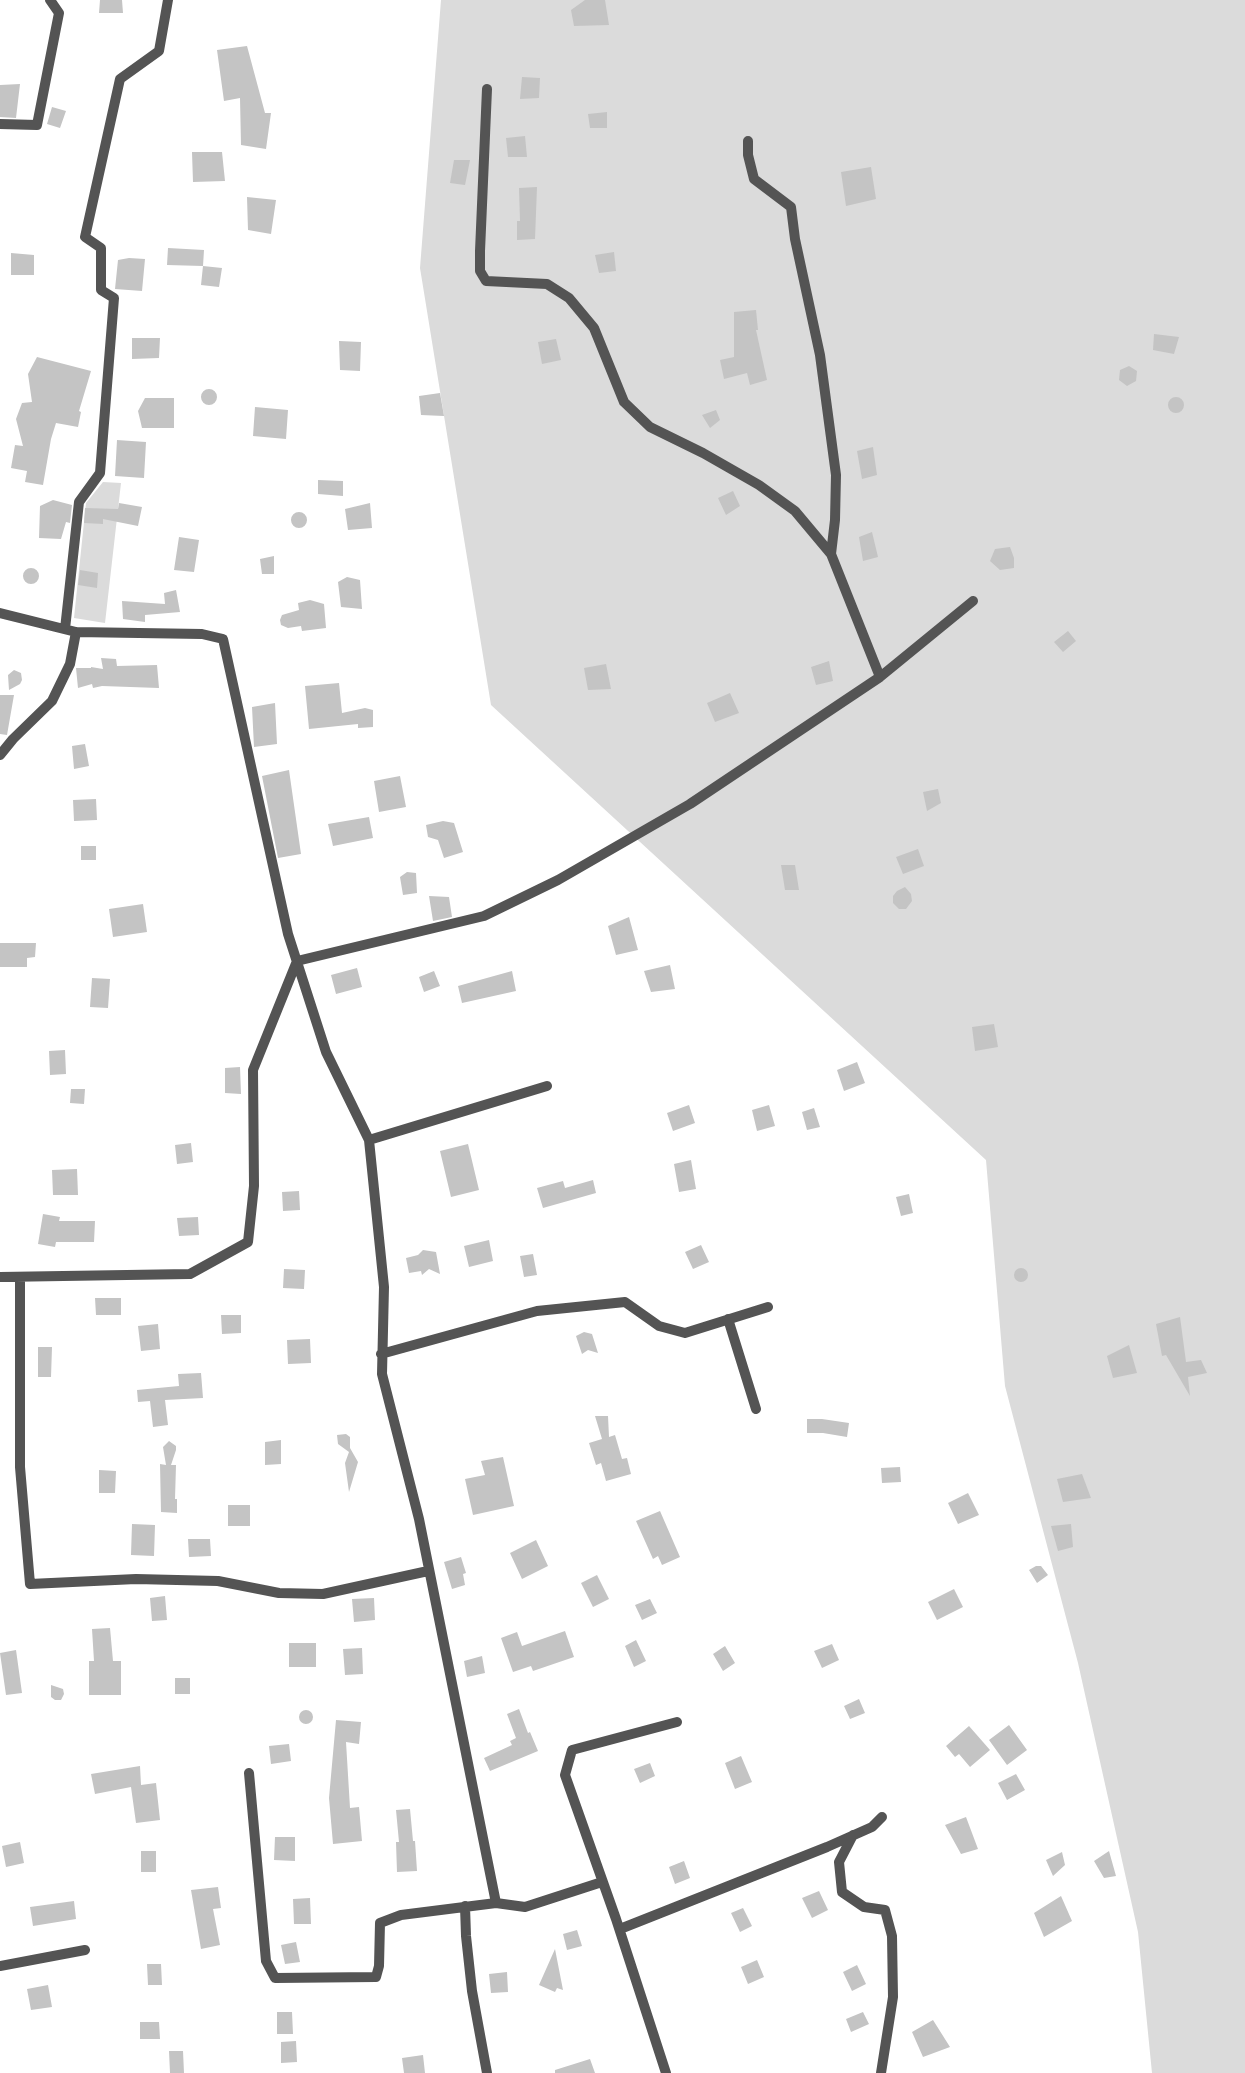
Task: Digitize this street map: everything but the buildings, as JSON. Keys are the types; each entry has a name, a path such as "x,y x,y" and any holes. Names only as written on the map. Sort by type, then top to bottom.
{"street":[{"path":"0,124 37,125 59,13 50,0"},
{"path":"65,629 79,502 100,473 114,298 100,290 101,248 86,238 120,79 159,51 168,0"},
{"path":"487,89 480,251 480,271 486,282 547,284 569,298 594,328 624,402 650,427 703,453 759,485 795,511 831,554 880,677"},
{"path":"748,141 748,155 754,179 791,207 795,239 820,355 836,475 835,520 831,554"},
{"path":"297,961 484,916 550,884 690,804 880,677 973,601"},
{"path":"0,613 76,632 202,634 223,639 288,934 326,1052 369,1140 384,1287 382,1374 419,1519 496,1903"},
{"path":"0,755 13,739 52,702 70,664 76,632"},
{"path":"0,1277 190,1274 248,1242 254,1186 252,1070 297,961"},
{"path":"369,1140 547,1086"},
{"path":"20,1277 20,1467 30,1584 136,1579 218,1581 279,1593 323,1594 428,1571"},
{"path":"381,1354 537,1311 625,1302 659,1326 685,1333 768,1306"},
{"path":"728,1319 756,1409"},
{"path":"666,2073 620,1929 565,1775 572,1750 677,1722"},
{"path":"249,1773 266,1961 276,1978 376,1977 380,1923 401,1915 465,1906 496,1903 525,1907 602,1882"},
{"path":"620,1929 853,1835 872,1826 882,1817"},
{"path":"853,1835 839,1862 842,1892 864,1907 885,1910 892,1936 893,1997 881,2073"},
{"path":"465,1906 472,1991 487,2073"},
{"path":"0,1966 85,1950"}],"shaded area":[{"path":"441,0 1245,0 1245,2073 1152,2073 1138,1932 1078,1663 1005,1386 986,1160 491,705 420,268"},
{"path":"103,482 121,483 105,623 74,618 86,503"}]}
